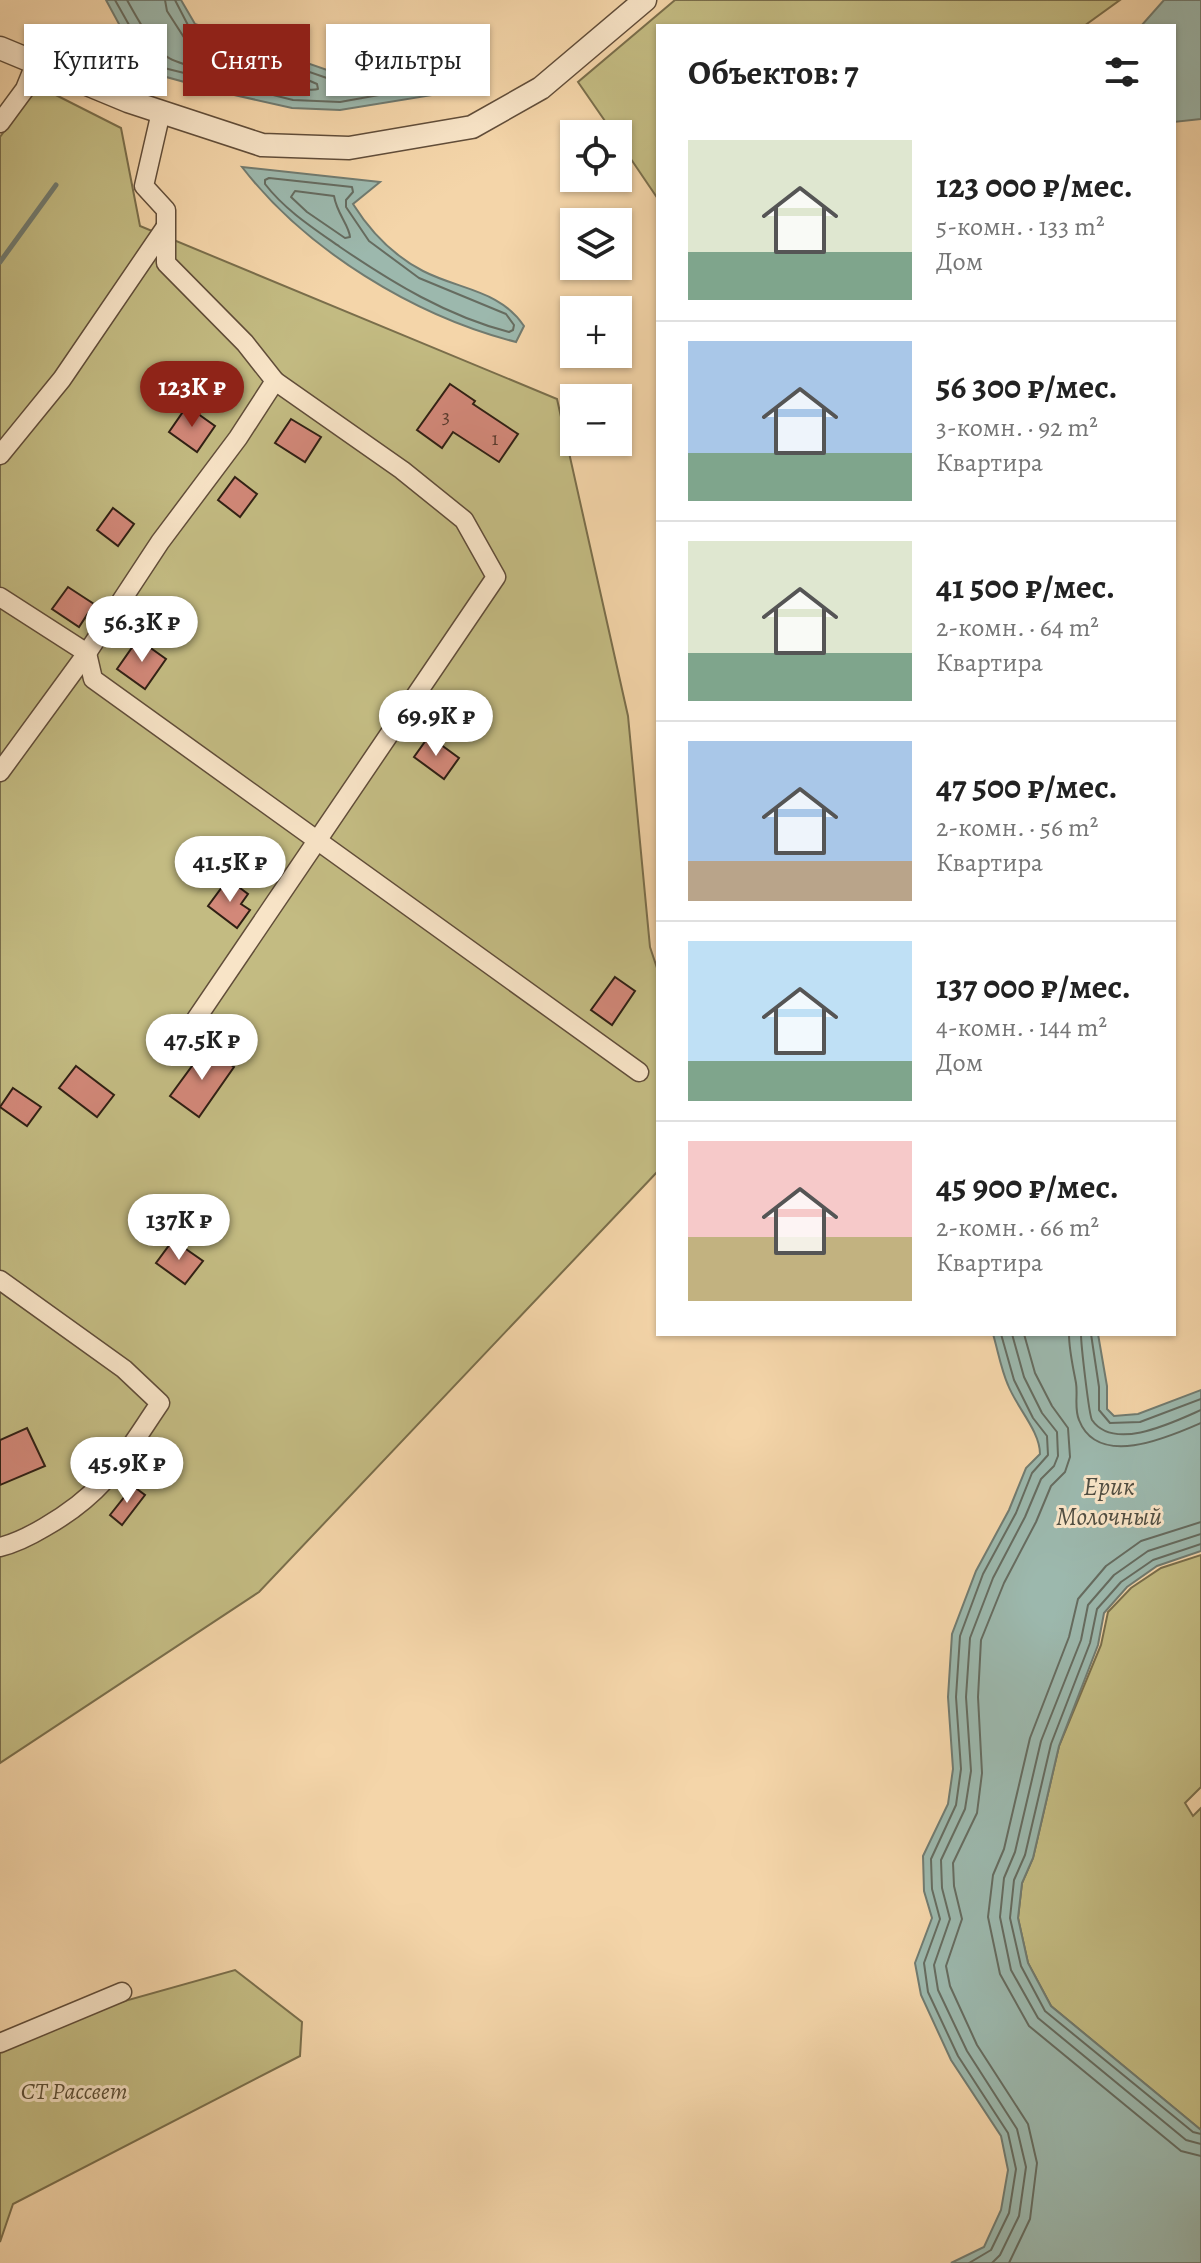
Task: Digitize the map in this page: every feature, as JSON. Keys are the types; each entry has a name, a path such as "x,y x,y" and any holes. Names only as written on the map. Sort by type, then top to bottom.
{"street":[{"path":"121,96 262,145 349,148 472,127 541,88 645,0"},
{"path":"0,48 24,57"},
{"path":"0,123 24,90"},
{"path":"161,112 144,186 166,210 166,263 245,343 275,381 402,470 464,520 496,577 192,1025"},
{"path":"0,455 62,379 165,228"},
{"path":"0,772 87,653 160,542 238,438 275,381"},
{"path":"0,597 87,653 93,679 639,1072"},
{"path":"0,1280 124,1369 160,1403 107,1482 75,1510 17,1543 0,1547"},
{"path":"0,2043 122,1992"}],"green space":[{"path":"675,0 1120,0 1087,24 656,24 656,196 632,161 632,120 604,120 578,82"},
{"path":"31,96 58,96 121,128 140,226 557,399 560,456 570,456 628,716 650,947 656,965 656,1173 259,1592 0,1763 0,137"},
{"path":"1201,1555 1201,1787 1185,1803 1193,1816 1201,1808 1201,2130 1051,2006 1028,1963 1018,1918 1022,1883 1033,1858 1059,1746 1101,1645 1108,1612 1131,1588 1161,1568"},
{"name":"СТ Рассвет","path":"235,1970 302,2022 300,2056 13,2204 0,2242 0,2036"}],"water":[{"path":"106,0 181,0 195,24 183,24 183,82 167,77 167,24 119,24"},
{"path":"1164,0 1201,0 1201,119 1176,122 1176,24 1143,24"},
{"path":"310,64 326,70 326,96 426,96 340,110 292,108 239,96 310,96"},
{"path":"242,167 380,182 353,204 367,224 402,258 423,271 503,305 524,326 516,342 439,315 365,276 297,226"},
{"name":"Ерик Молочный","path":"994,1336 1098,1336 1107,1386 1107,1409 1114,1416 1138,1414 1201,1390 1201,1551 1157,1566 1127,1587 1104,1613 1098,1645 1059,1746 1033,1858 1022,1883 1018,1918 1028,1963 1051,2006 1201,2130 1201,2263 951,2263 984,2247 1001,2210 1008,2170 1001,2136 951,2060 921,1995 915,1963 932,1918 924,1891 923,1856 948,1804 953,1769 948,1697 952,1634 976,1571 1009,1510 1026,1468 1040,1454 1032,1428 1006,1379"}],"building":[{"path":"450,384 475,401 473,404 518,434 499,462 453,432 442,448 417,430"},
{"path":"187,406 215,426 197,452 169,432"},
{"path":"291,419 321,437 305,462 275,443"},
{"path":"235,477 257,494 240,517 218,500"},
{"path":"113,508 134,524 118,546 97,530"},
{"path":"68,587 94,604 79,627 52,609"},
{"path":"138,639 166,659 145,689 117,669"},
{"path":"429,736 459,758 444,779 414,757"},
{"path":"228,879 248,894 241,904 250,910 237,928 208,906"},
{"path":"615,977 635,991 612,1025 591,1010"},
{"path":"206,1047 234,1067 199,1117 170,1096"},
{"path":"76,1066 114,1095 97,1117 59,1088"},
{"path":"13,1088 41,1107 27,1126 0,1107"},
{"path":"173,1240 203,1261 185,1284 156,1263"},
{"path":"27,1428 45,1466 0,1485 0,1440"},
{"path":"133,1486 145,1495 122,1525 110,1515"}],"waterway":[{"path":"0,262 56,185"}]}
